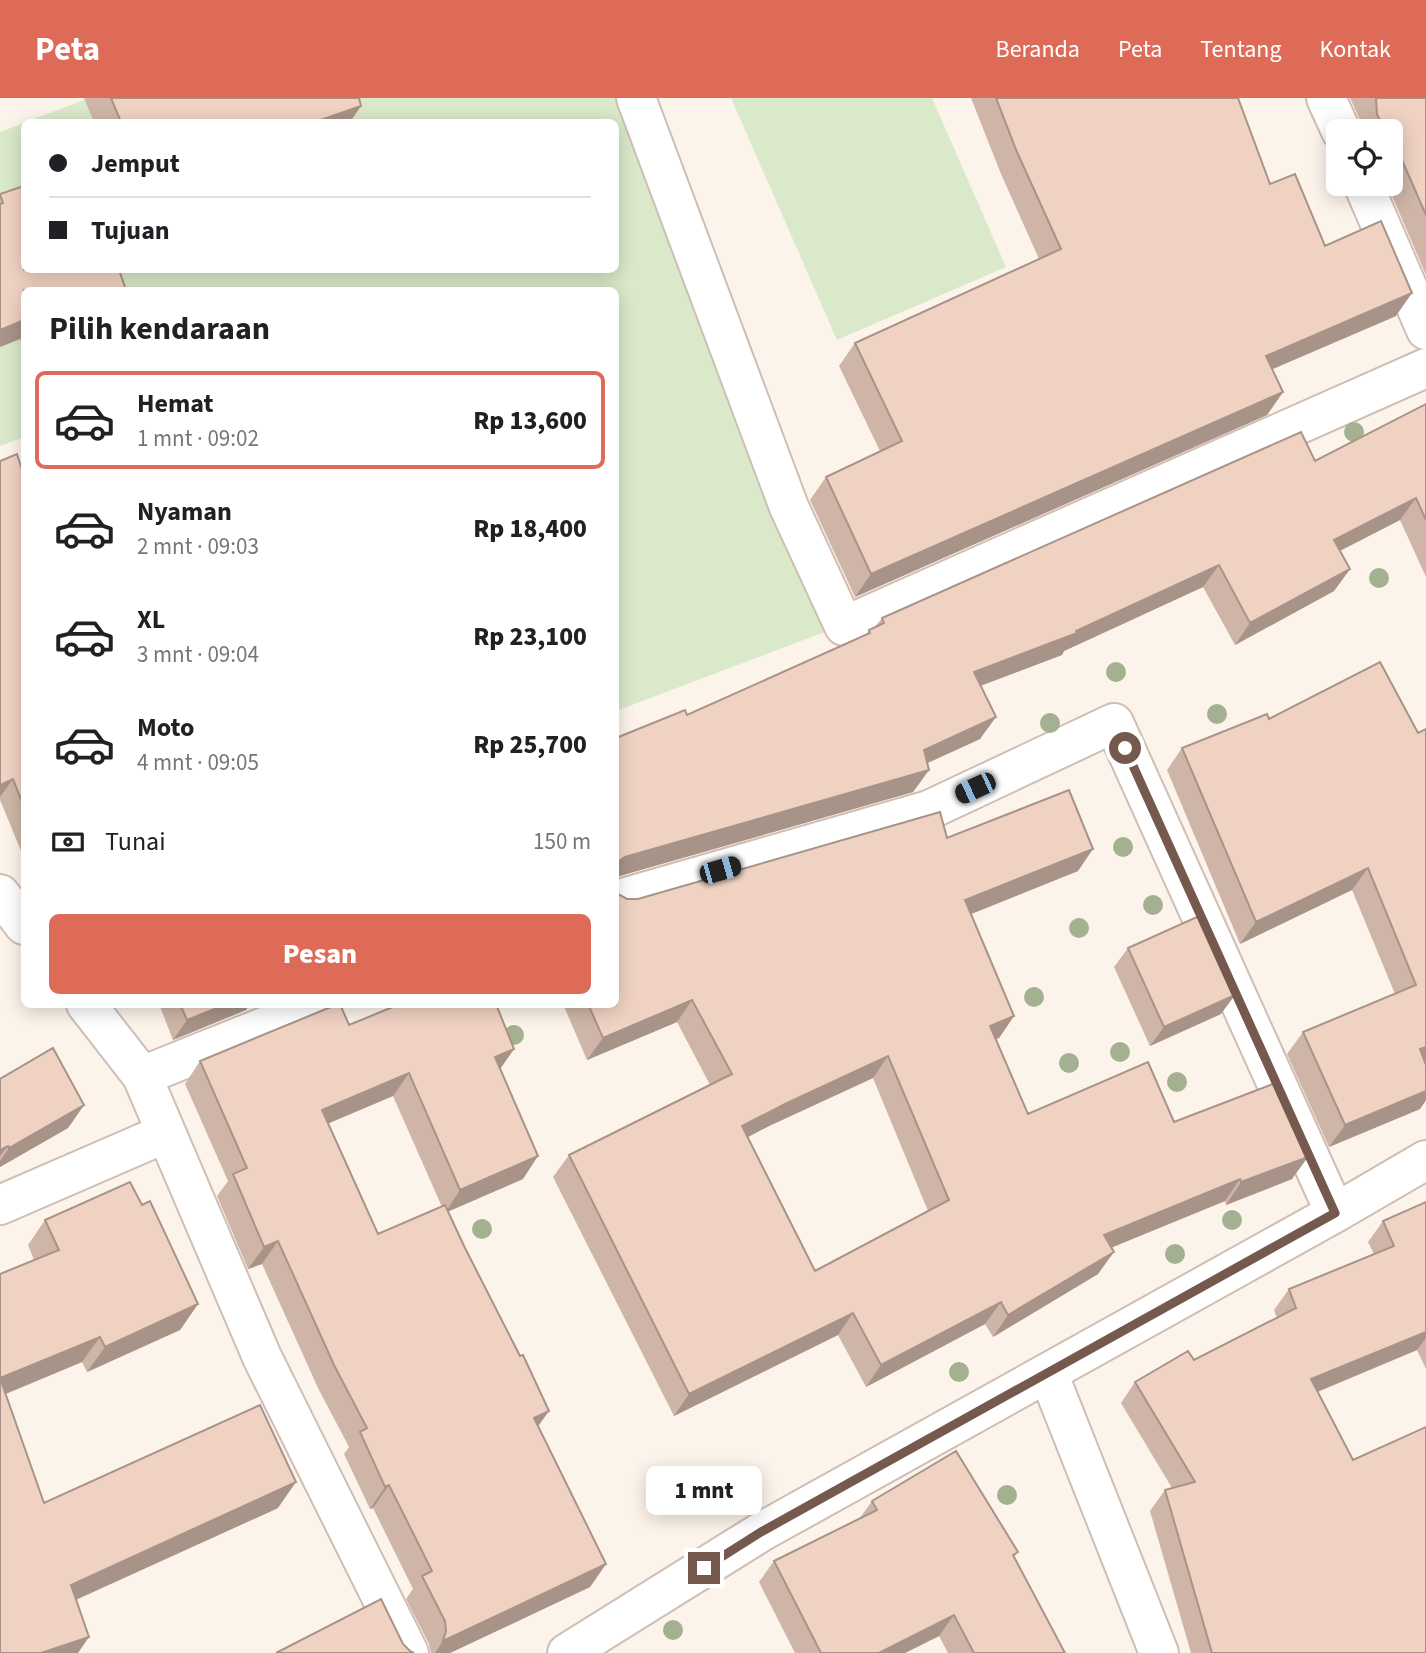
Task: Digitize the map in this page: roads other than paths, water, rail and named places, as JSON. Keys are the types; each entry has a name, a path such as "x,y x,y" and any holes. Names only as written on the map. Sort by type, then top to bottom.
{"street":[{"path":"636,98 789,508 844,626 1426,368"},
{"path":"1326,98 1335,119"},
{"path":"1368,196 1426,330"},
{"path":"619,899 929,810 1114,723 1335,1213"},
{"path":"0,894 21,921"},
{"path":"89,1008 142,1076 262,1357 409,1653"},
{"path":"142,1076 311,1008"},
{"path":"0,1205 166,1133"},
{"path":"567,1653 761,1532 1426,1160"},
{"path":"1048,1373 1159,1653"}]}
